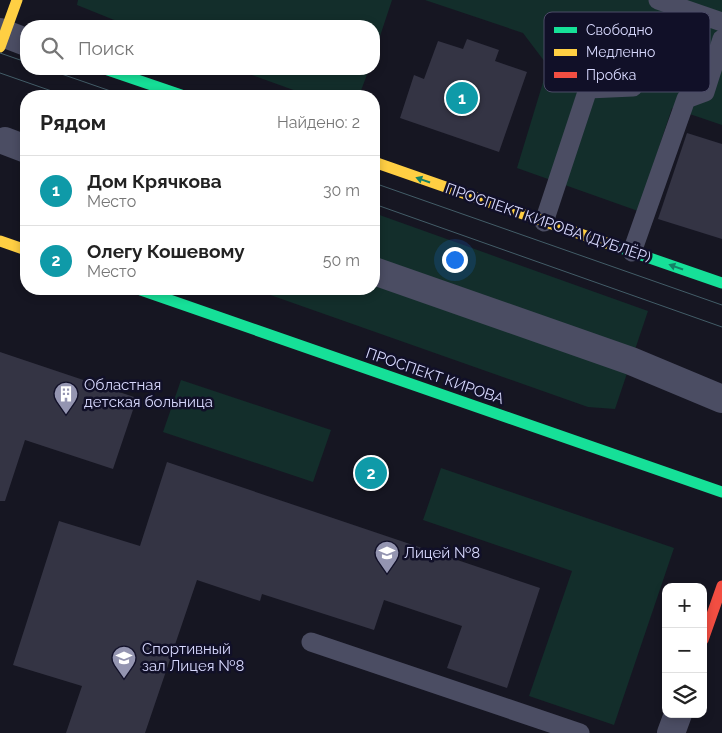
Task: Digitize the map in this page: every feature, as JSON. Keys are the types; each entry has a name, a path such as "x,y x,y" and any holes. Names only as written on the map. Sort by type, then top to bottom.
{"main road":[{"path":"8,39 17,0"},
{"path":"123,75 166,90"},
{"name":"ПРОСПЕКТ КИРОВА (ДУБЛЁР)","path":"380,164 722,283"},
{"path":"0,241 20,248"},
{"name":"ПРОСПЕКТ КИРОВА","path":"155,295 722,492"},
{"path":"707,629 722,586"}],"street":[{"path":"380,273 631,361 722,399"},
{"path":"671,733 677,718"}],"lane":[{"path":"658,0 693,12"},
{"path":"710,18 722,22"},
{"path":"710,76 722,39"},
{"path":"544,222 587,92"},
{"path":"632,252 686,99 705,92"},
{"path":"311,642 580,733"}],"green space":[{"path":"78,0 392,0 380,36 380,20 114,20 77,5"},
{"path":"425,0 722,0 722,125 672,108 638,211 517,168 544,79 544,92 710,92 710,12 544,12 544,61 523,33"},
{"path":"252,75 367,75 361,90 293,90"},
{"path":"380,215 648,311 615,409 588,407 270,295 380,295"},
{"path":"181,380 331,430 313,482 163,432"},
{"path":"441,468 674,548 614,725 529,696 572,571 423,520"}],"building":[{"path":"467,39 499,50 495,61 527,72 499,152 400,118 414,75 424,79 438,41 463,49"},
{"path":"687,133 722,144 722,239 658,219"},
{"name":"Областная детская больница","path":"0,352 137,398 113,469 25,440 5,501 0,501"},
{"path":"167,462 540,588 507,688 447,668 462,626 384,600 374,630 262,594 260,601 197,580 145,733 66,733 82,686 13,665 59,521 140,546"}],"tram line":[{"path":"0,53 20,60"},
{"path":"0,73 49,90"},
{"path":"64,75 108,90"},
{"path":"380,185 722,305"},
{"path":"380,206 722,327"}],"traffic: fast":[{"path":"123,75 166,90"},
{"path":"609,244 722,283"},
{"path":"155,295 722,492"}],"traffic: slow":[{"path":"0,47 17,0"},
{"path":"380,164 609,244"},
{"path":"0,241 20,248"}],"traffic: jam":[{"path":"707,629 722,586"}],"place":[{"name":"Дом Крячкова","path":"462,98"},
{"name":"Областная детская больница","path":"66,415"},
{"name":"Олегу Кошевому","path":"371,473"},
{"name":"Лицей №8","path":"387,574"},
{"name":"Спортивный зал Лицея №8","path":"124,679"}]}
